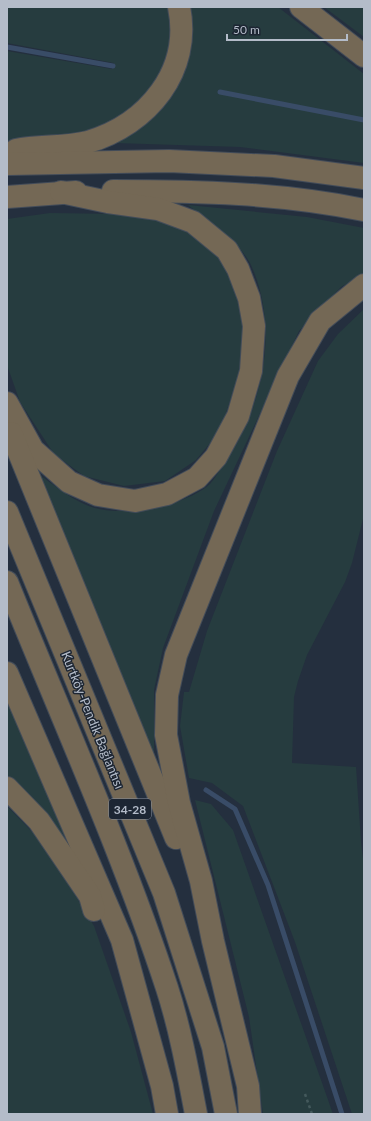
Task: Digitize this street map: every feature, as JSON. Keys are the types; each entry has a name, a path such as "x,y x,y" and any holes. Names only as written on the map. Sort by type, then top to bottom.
{"highway":[{"path":"7,152 87,142 115,132 142,112 160,95 173,74 180,48 182,21 179,7"},
{"path":"301,7 364,56"},
{"path":"7,164 169,160 274,166 364,178"},
{"path":"7,197 61,192 194,191 326,202 364,210"},
{"path":"7,403 33,450 69,482 98,495 135,501 167,494 197,478 216,457 238,416 251,372 254,326 249,298 238,269 226,250 193,222 158,209 108,202 61,192"},
{"path":"250,1114 248,1086 213,941 201,880 179,803 166,735 168,688 176,655 288,376 320,321 364,285"},
{"path":"7,423 174,832 213,941"},
{"name":"Kurtköy-Pendik Bağlantısı","path":"7,512 164,893 213,1047 226,1114"},
{"name":"34-28","path":"7,582 120,862 167,988 187,1068 196,1114"},
{"path":"7,673 122,940 162,1086 167,1114"},
{"path":"7,788 39,821 90,896 162,1086"}],"path":[{"path":"306,1094 312,1114"}],"green space":[{"path":"7,7 170,7 172,43 153,92 112,124 86,132 7,141 7,51 112,69 114,63 7,43"},
{"path":"189,7 278,7 364,74 364,163 240,147 115,143 141,126 164,107 180,80"},
{"path":"324,7 364,7 364,37"},
{"path":"188,205 307,217 364,228 364,274 341,287 299,331 214,511 163,648 154,690 154,756 38,474 72,498 90,507 113,511 143,510 160,507 187,498 204,489 214,479 238,442 249,418 263,368 265,341 264,315 260,290 246,256 223,232"},
{"path":"50,213 117,214 172,223 205,241 234,278 244,331 239,374 220,431 196,460 165,481 124,486 84,476 54,454 20,402 7,365 7,219"},
{"path":"364,309 364,515 352,563 345,582 307,655 298,681 294,697 292,763 356,767 364,866 364,1114 352,1114 295,942 243,806 212,783 189,778 180,726 184,692 189,692 207,631 277,451 318,361 338,334"},
{"path":"7,696 71,852 7,781"},
{"path":"195,800 211,804 233,830 333,1114 263,1114 249,1017"},
{"path":"7,806 44,844 94,926 131,1032 153,1114 7,1114"}],"waterway":[{"path":"7,47 113,66"},
{"path":"220,92 364,120"},
{"path":"206,790 235,809 268,885 342,1114"}]}
